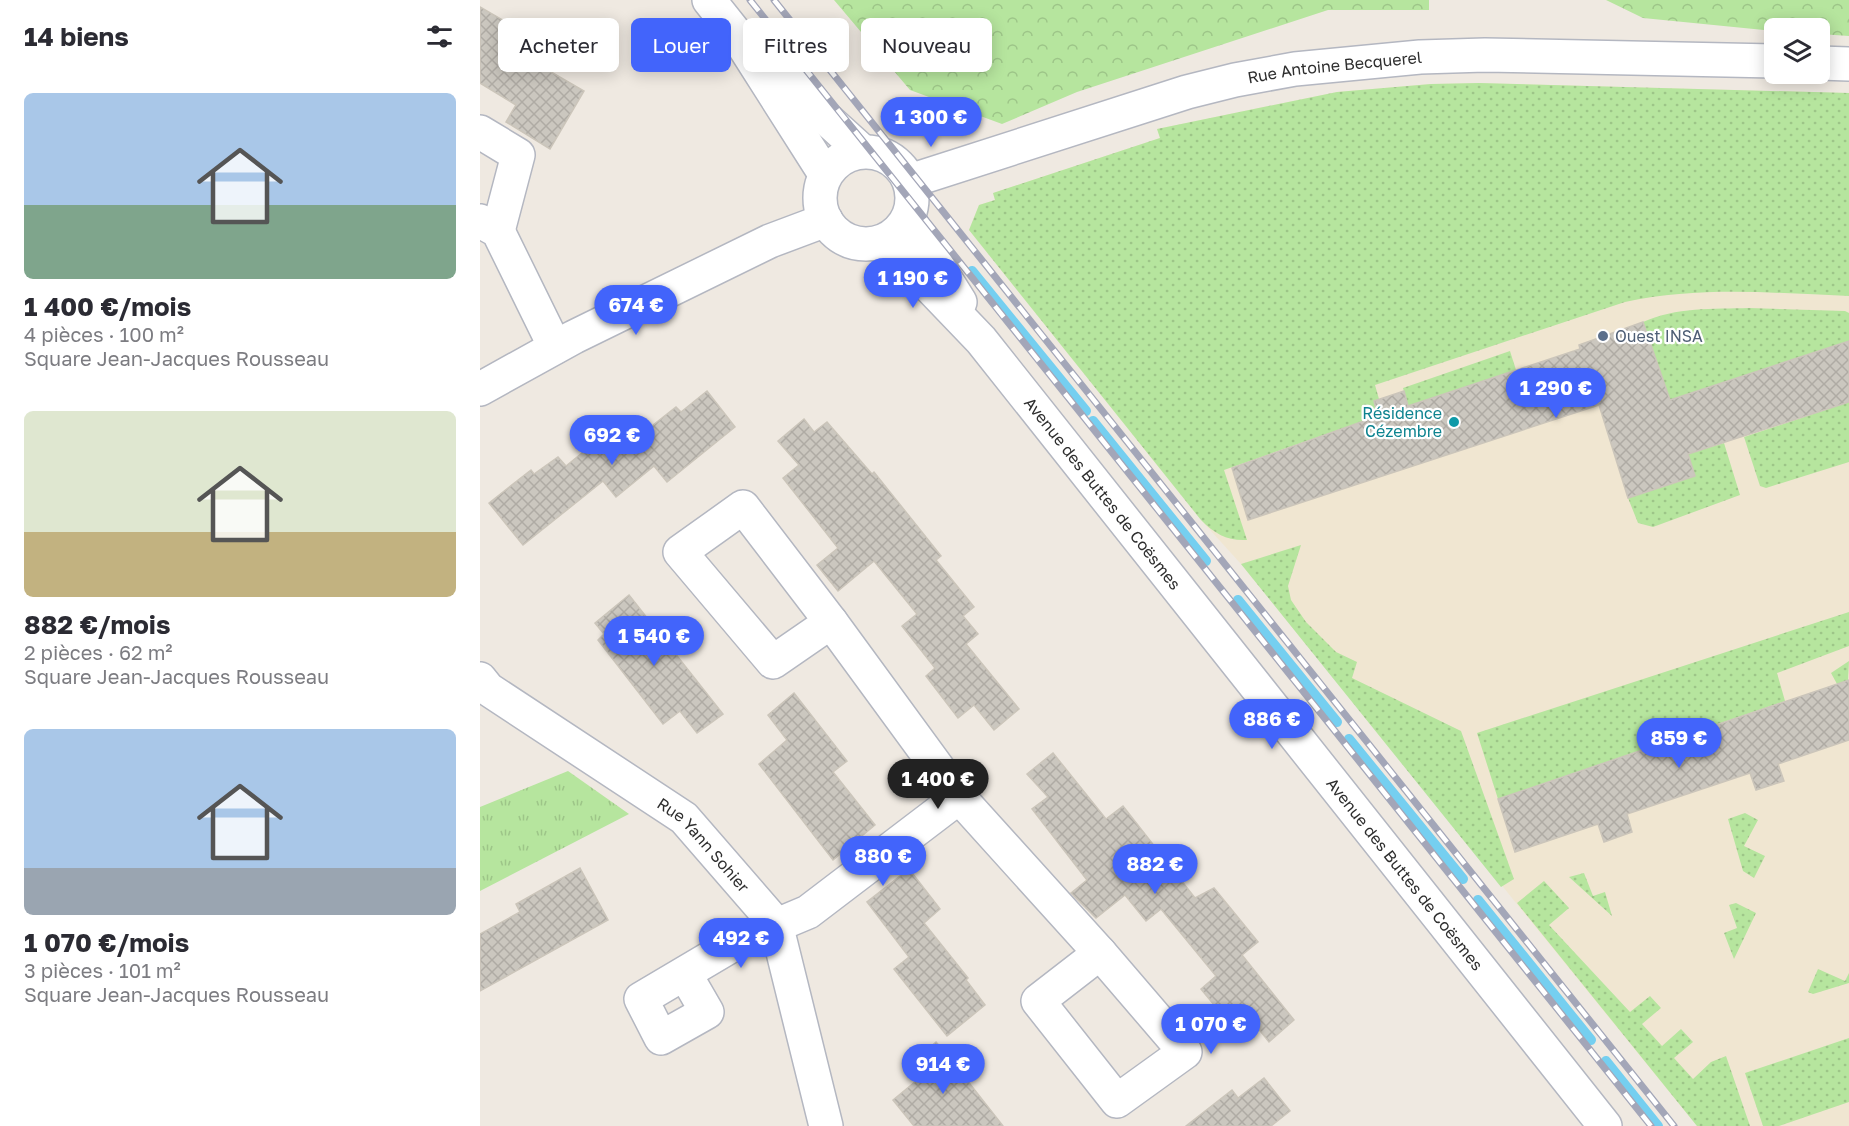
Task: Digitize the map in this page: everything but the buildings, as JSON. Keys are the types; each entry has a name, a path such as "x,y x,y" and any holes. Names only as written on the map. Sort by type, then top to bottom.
{"street":[{"path":"709,0 736,34 825,174"},
{"path":"736,34 765,55 820,113 862,151 890,157 902,167 910,181 913,196 897,230 868,244 848,240 839,235 826,220 820,198 825,174 842,158 862,151"},
{"name":"Rue Antoine Becquerel","path":"910,181 1187,92 1234,80 1295,69 1409,58 1485,55 1764,61"},
{"path":"1830,63 1849,64"},
{"path":"480,132 518,155 489,226 555,348"},
{"path":"480,389 555,348 770,241 826,220"},
{"name":"Avenue des Buttes de Coësmes","path":"897,230 949,282 981,340 1605,1126"},
{"path":"831,622 774,662 680,552 743,507 831,622 959,797 1100,953 1185,1052 1117,1101 1038,1002 1100,953"},
{"name":"Rue Yann Sohier","path":"480,680 488,689 684,818 776,924 826,1126"},
{"path":"685,974 739,940 808,912 959,797"}],"shaded area":[{"path":"1479,83 1849,93 1849,1126 1697,1126 1241,564 1201,520 969,230 979,205 995,200 993,193 1160,138 1157,129 1337,92 1431,84"}],"green space":[{"path":"834,0 1429,0 1429,10 1328,10 1077,92 1002,124 910,90 895,72 992,72 992,18 861,18 861,32"},
{"path":"1606,0 1849,0 1849,36 1830,35 1830,18 1764,18 1764,30 1643,18"},
{"path":"1479,83 1849,93 1849,296 1709,292 1625,302 1375,385 1379,399 1374,402 1378,416 1224,470 1247,540 1240,540 1222,536 1201,520 969,230 979,205 995,200 993,193 1160,138 1157,129 1337,92 1431,84"},
{"path":"1749,308 1845,311 1849,313 1849,341 1670,400 1643,322 1682,311"},
{"path":"1510,351 1516,370 1408,406 1403,388"},
{"path":"1849,402 1849,462 1766,488 1760,486 1744,437"},
{"path":"1724,443 1740,495 1653,527 1638,523 1628,498 1694,476 1688,454"},
{"path":"1301,545 1288,586 1291,600 1306,622 1336,652 1357,662 1352,678 1461,731 1514,879 1501,887 1241,564"},
{"path":"1849,612 1849,646 1777,673 1785,701 1498,799 1477,733"},
{"path":"1849,661 1848,680 1837,684 1831,673"},
{"path":"568,771 629,814 480,891 480,807"},
{"path":"1745,813 1758,820 1744,846 1765,856 1754,878 1743,871 1728,819"},
{"path":"1584,873 1593,896 1605,892 1612,916 1569,877"},
{"path":"1544,881 1569,908 1549,925 1630,1012 1650,996 1661,1008 1642,1024 1662,1046 1681,1029 1693,1042 1674,1058 1693,1079 1711,1062 1726,1056 1750,1126 1697,1126 1517,903"},
{"path":"1736,903 1756,913 1734,959 1724,933 1737,928 1729,905"},
{"path":"1818,969 1845,981 1849,973 1849,983 1813,994 1808,992"},
{"path":"1849,1038 1849,1102 1779,1126 1763,1126 1745,1073"}],"waterway":[{"path":"972,271 1086,411"},
{"path":"1093,421 1206,561"},
{"path":"1238,600 1337,722"},
{"path":"1349,739 1463,879"},
{"path":"1478,900 1591,1040"},
{"path":"1606,1061 1658,1126"}],"railway":[{"path":"750,0 1651,1126"},
{"path":"774,0 1674,1126"}],"place":[{"name":"Ouest INSA","path":"1603,336"},
{"name":"Résidence Cézembre","path":"1454,422"}]}
